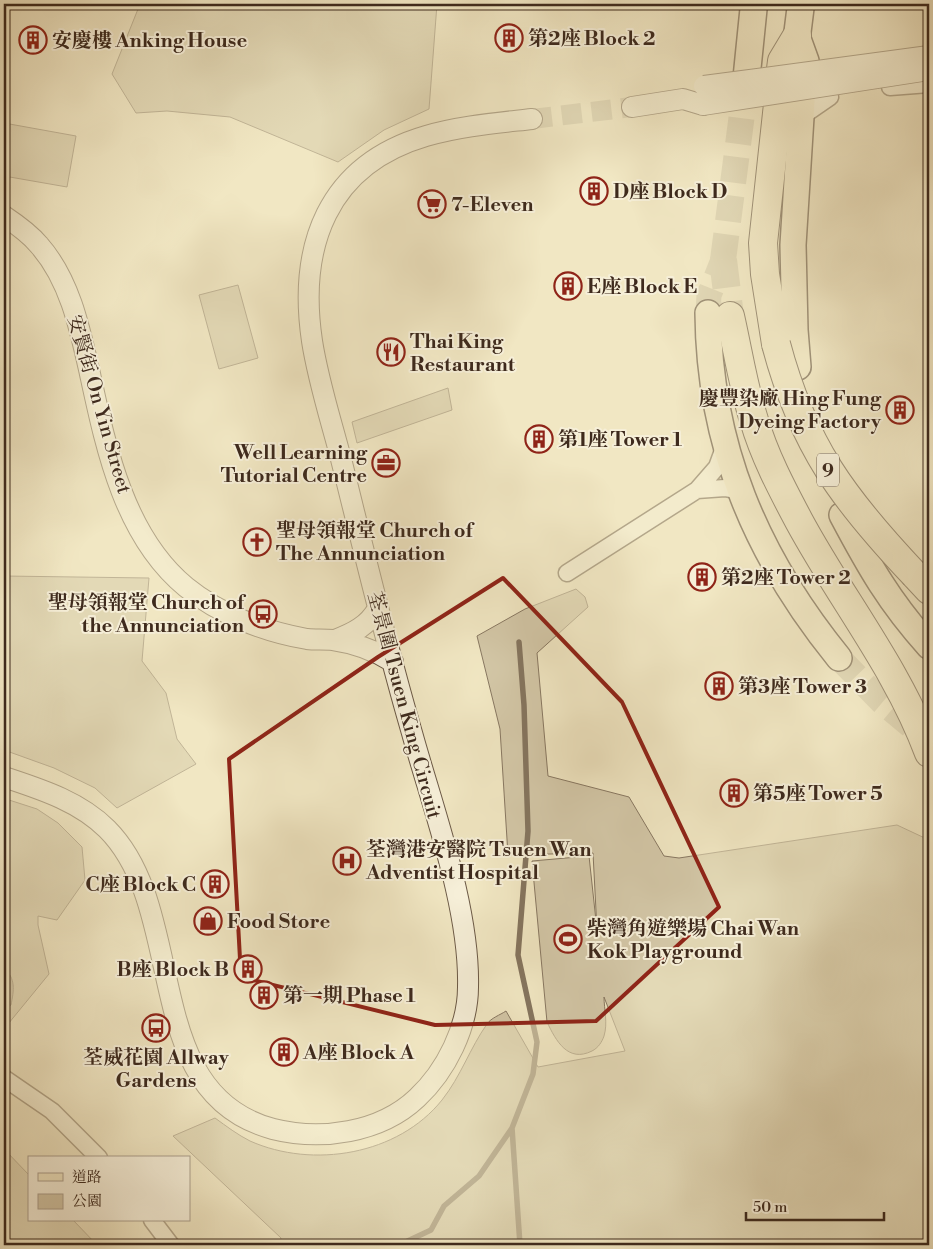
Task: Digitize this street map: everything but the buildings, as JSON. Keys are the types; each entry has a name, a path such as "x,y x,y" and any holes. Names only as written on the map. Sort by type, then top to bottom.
{"highway":[{"path":"747,73 754,4"},
{"path":"794,65 782,61 797,36 801,4"},
{"name":"9","path":"794,107 763,243 768,298 781,364 805,429 836,484 884,542 929,590"},
{"path":"719,314 754,422 781,486 821,558 894,677 919,727 929,753"}],"main road":[{"path":"794,107 794,330 798,368"},
{"path":"719,314 709,363 713,396 725,445 740,491 758,533 786,585 839,658"},
{"path":"842,515 875,578 901,615 929,646"}],"street":[{"path":"632,107 929,56"},
{"path":"704,95 929,70"},
{"path":"890,87 929,84"},
{"path":"794,107 830,97"},
{"name":"荃景圍 Tsuen King Circuit","path":"4,777 47,792 87,812 109,832 125,853 148,896 180,1032 188,1056 200,1078 217,1098 256,1123 275,1129 319,1134 354,1130 373,1125 392,1116 414,1101 445,1064 464,1015 468,988 465,942 455,890 378,608 323,392 312,340 309,283 313,245 318,228 334,200 355,175 369,163 404,144 447,131 532,119"},
{"name":"安賢街 On Yin Street","path":"4,216 39,245 60,280 78,317 111,460 124,496 145,540 162,564 193,592 250,623 308,639 335,640"},
{"path":"567,573 697,490 717,467 725,445"},
{"path":"697,490 725,488 740,491"},
{"path":"335,640 358,630 373,617 378,608"},
{"path":"335,640 378,653 393,662"},
{"path":"4,1078 52,1112 97,1156"},
{"path":"154,1222 171,1245"}],"highlighted area":[{"path":"503,578 622,702 719,907 596,1021 435,1025 241,977 229,759 378,657"}],"green space":[{"path":"140,4 437,4 429,109 384,130 338,162 230,117 167,111 136,113 112,74"},
{"path":"4,123 76,136 67,187 4,176"},
{"path":"238,285 258,358 219,369 199,295"},
{"path":"448,388 452,410 357,443 352,422"},
{"path":"4,576 149,578 142,661 166,693 177,739 196,764 117,808 95,788 54,768 4,750"},
{"path":"576,589 585,597 588,607 537,653 548,776 629,797 664,856 679,858 897,825 929,840 929,1245 280,1245 281,1238 173,1136 215,1118 250,1141 275,1150 300,1154 327,1155 353,1152 379,1145 402,1134 424,1119 449,1091 487,1024 493,1018 506,1011 538,1067 625,1051 604,997 606,1021 604,1036 601,1043 592,1051 584,1054 570,1052 559,1043 547,1022 532,861 589,856 597,930 593,853 508,855 500,729 477,636 525,609"},
{"path":"6,799 37,809 58,823 82,847 85,880 57,920 38,916 38,925 49,974 4,1029 4,807"},
{"path":"4,1149 28,1174 28,1222 75,1222 97,1245 4,1245"}],"shaded area":[{"path":"4,968 11,976 13,990 11,1005 4,1009"}],"waterway":[{"path":"399,1245 431,1230 444,1206 479,1176 512,1128 533,1074 537,1042 518,955 528,831 524,705 519,642"},
{"path":"512,1128 520,1245"}],"tunnel":[{"path":"532,119 632,107"},
{"path":"723,260 742,114"},
{"path":"708,313 709,295 723,260"},
{"path":"723,260 730,316"},
{"path":"839,658 882,702 923,736"}],"place":[{"name":"第2座 Block 2","path":"509,38"},
{"name":"安慶樓 Anking House","path":"33,40"},
{"name":"D座 Block D","path":"594,191"},
{"name":"7-Eleven","path":"432,204"},
{"name":"E座 Block E","path":"568,286"},
{"name":"Thai King Restaurant","path":"391,352"},
{"name":"慶豐染廠 Hing Fung Dyeing Factory","path":"900,410"},
{"name":"第1座 Tower 1","path":"539,439"},
{"name":"Well Learning Tutorial Centre","path":"386,463"},
{"name":"聖母領報堂 Church of The Annunciation","path":"257,542"},
{"name":"第2座 Tower 2","path":"702,577"},
{"name":"聖母領報堂 Church of the Annunciation","path":"263,614"},
{"name":"第3座 Tower 3","path":"719,686"},
{"name":"第5座 Tower 5","path":"734,793"},
{"name":"荃灣港安醫院 Tsuen Wan Adventist Hospital","path":"347,861"},
{"name":"C座 Block C","path":"215,884"},
{"name":"Food Store","path":"208,921"},
{"name":"柴灣角遊樂場 Chai Wan Kok Playground","path":"568,939"},
{"name":"B座 Block B","path":"248,969"},
{"name":"第一期 Phase 1","path":"264,995"},
{"name":"荃威花園 Allway Gardens","path":"156,1028"},
{"name":"A座 Block A","path":"284,1052"}]}
